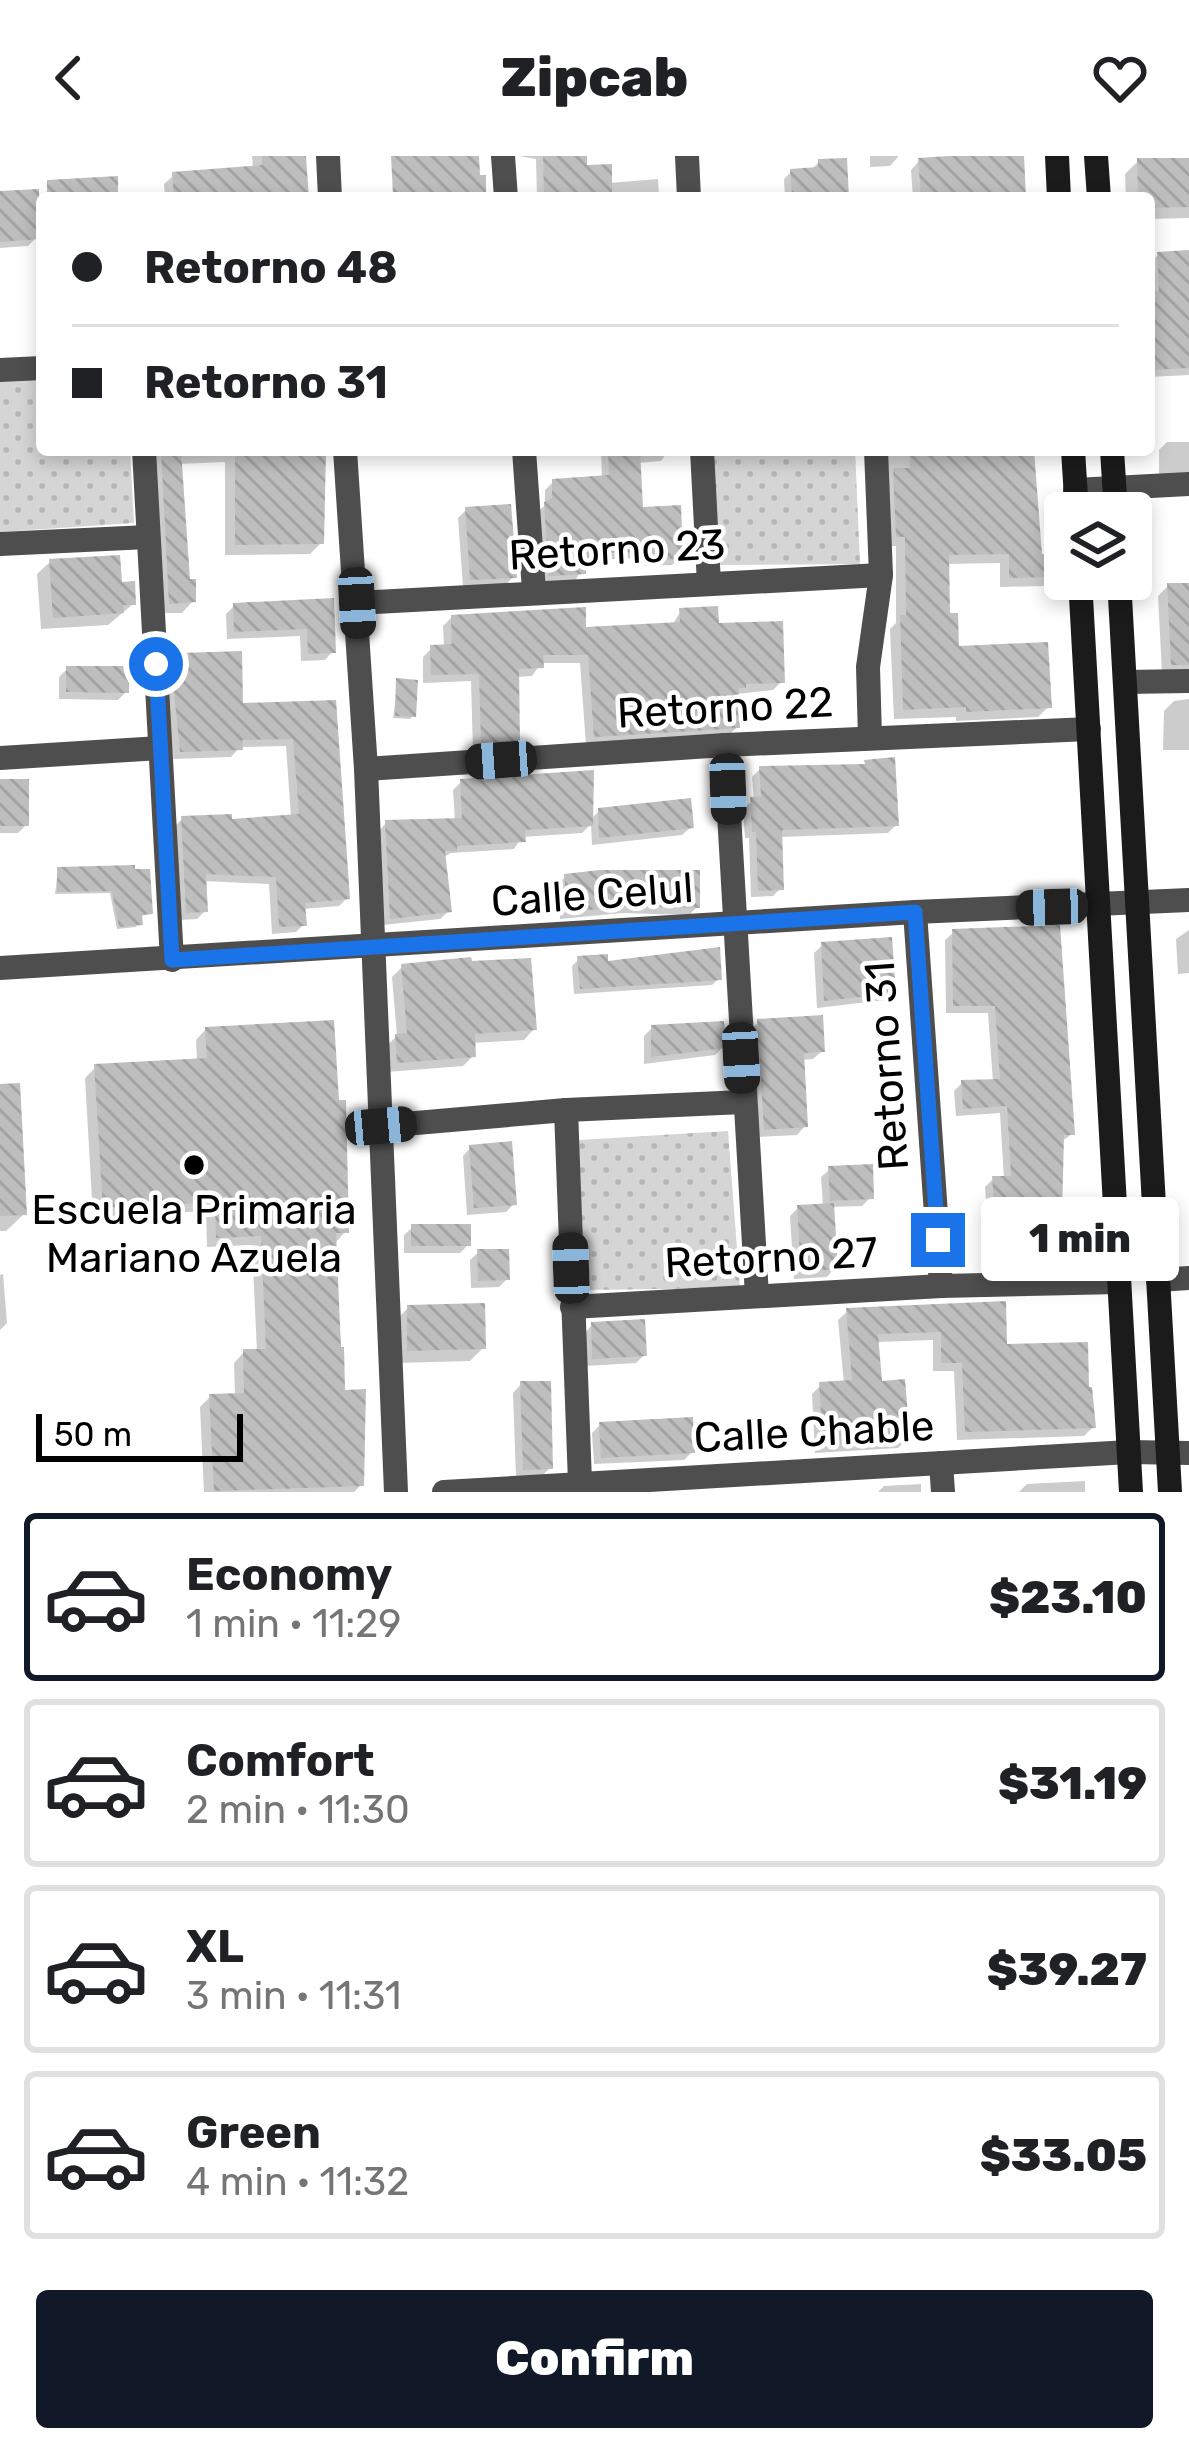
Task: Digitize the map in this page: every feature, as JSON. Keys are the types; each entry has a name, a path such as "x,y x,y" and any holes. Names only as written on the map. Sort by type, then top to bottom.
{"main road":[{"path":"1057,156 1059,192"},
{"path":"1096,156 1099,192"},
{"path":"1073,456 1075,492"},
{"path":"1112,456 1114,492"},
{"path":"1081,600 1131,1492"},
{"path":"1121,600 1158,1280 1178,1453 1170,1492"}],"street":[{"path":"328,156 330,192"},
{"path":"503,156 506,192"},
{"path":"687,156 689,192"},
{"path":"0,370 36,368"},
{"path":"144,456 172,960"},
{"path":"345,456 366,769 396,1492"},
{"path":"524,456 534,591"},
{"path":"702,456 709,584"},
{"path":"871,738 868,667 881,575 876,456"},
{"path":"1152,492 1189,484"},
{"path":"0,544 148,537"},
{"name":"Retorno 23","path":"357,603 881,575"},
{"path":"1125,682 1189,681"},
{"name":"Retorno 22","path":"366,769 725,745 1089,729"},
{"path":"725,745 758,1296"},
{"path":"0,758 160,748"},
{"name":"Calle Celul","path":"0,968 915,912 1189,900"},
{"name":"Retorno 31","path":"915,912 941,1286"},
{"path":"381,1126 566,1110 743,1102"},
{"path":"566,1110 580,1482"},
{"path":"1158,1280 1189,1278"},
{"name":"Retorno 27","path":"572,1307 941,1286 1119,1282"},
{"name":"Calle Chable","path":"444,1492 580,1482 778,1483 941,1463 1178,1453"},
{"path":"941,1463 943,1492"}],"shaded area":[{"path":"36,379 36,456 130,456 134,523 0,532 0,381"},
{"path":"713,456 855,456 860,564 716,565"},
{"path":"728,1131 740,1288 584,1290 579,1140"}],"building":[{"path":"262,156 306,156 309,192 174,192 172,172 262,165"},
{"path":"391,156 479,156 480,175 486,175 486,192 393,192"},
{"path":"543,156 587,156 587,165 612,164 612,192 544,192"},
{"path":"1024,156 1026,192 921,192 918,158"},
{"path":"847,158 849,192 792,192 790,169 818,167 818,159"},
{"path":"1137,158 1189,158 1189,207 1155,208 1155,192 1138,192"},
{"path":"118,176 118,192 47,192 47,180"},
{"path":"39,189 36,239 0,242 0,191"},
{"path":"1189,250 1189,368 1155,370 1157,252"},
{"path":"161,456 181,456 190,579 196,579 196,602 169,604"},
{"path":"235,456 326,456 324,544 235,545"},
{"path":"608,456 640,456 643,507 681,505 683,559 652,560 651,552 590,553 586,574 549,576 544,502 552,498 552,479 609,475"},
{"path":"909,456 1034,456 1044,577 1009,578 1009,554 949,555 950,613 958,613 959,646 1048,642 1052,708 903,710 900,615 906,615 905,537 896,537 893,468 910,468"},
{"path":"511,504 517,578 470,580 465,507"},
{"path":"120,555 122,582 135,581 136,605 123,605 124,613 53,618 49,559"},
{"path":"1167,583 1189,583 1189,665 1171,665"},
{"path":"334,598 336,653 308,654 307,629 234,632 233,603"},
{"path":"718,606 719,623 783,621 785,683 739,688 740,728 594,737 588,655 543,655 544,668 519,669 520,742 481,745 479,674 431,675 430,645 452,644 451,615 586,607 586,627 680,622 679,608"},
{"path":"242,651 243,703 336,700 350,899 305,903 307,926 279,927 276,877 206,874 208,912 186,913 181,816 232,814 232,819 299,814 293,739 242,740 243,750 180,752 173,682 181,682 180,653"},
{"path":"66,666 130,666 129,693 66,692"},
{"path":"396,678 418,680 416,717 395,716"},
{"path":"895,757 899,826 782,830 784,890 758,891 750,797 761,796 759,766 865,764 864,760"},
{"path":"594,770 593,826 525,830 526,842 457,846 457,851 445,851 452,912 390,919 385,820 462,818 460,779"},
{"path":"0,779 29,779 29,826 0,826"},
{"path":"691,798 694,828 599,838 598,808"},
{"path":"135,865 135,869 150,869 153,914 142,915 143,925 119,927 112,891 57,892 57,867"},
{"path":"700,870 700,908 633,906 568,912 564,874"},
{"path":"1060,925 1075,1135 1064,1135 1062,1217 1074,1216 1076,1254 998,1259 992,1176 1011,1176 1007,1106 963,1109 961,1080 1000,1079 995,1006 953,1006 952,929"},
{"path":"892,937 896,993 824,1001 821,942"},
{"path":"720,947 722,980 580,989 577,956 608,954 608,961"},
{"path":"471,957 472,961 531,958 537,1030 475,1034 476,1057 397,1063 395,1034 407,1033 401,964"},
{"path":"823,1015 825,1052 804,1053 808,1127 764,1130 757,1019"},
{"path":"334,1020 339,1100 346,1100 349,1233 336,1233 341,1347 345,1390 366,1389 364,1486 214,1491 209,1394 244,1393 243,1349 266,1349 261,1236 216,1238 215,1202 103,1208 94,1064 207,1058 205,1027"},
{"path":"724,1021 726,1048 651,1057 651,1025"},
{"path":"20,1083 27,1215 0,1216 0,1084"},
{"path":"512,1141 517,1205 474,1208 469,1145"},
{"path":"873,1164 874,1199 830,1201 828,1166"},
{"path":"834,1203 838,1269 801,1272 797,1205"},
{"path":"411,1224 471,1224 471,1246 411,1246"},
{"path":"477,1249 509,1249 510,1280 478,1281"},
{"path":"1006,1301 1007,1344 1088,1342 1096,1428 965,1432 962,1363 941,1363 941,1332 878,1334 882,1381 905,1379 910,1440 823,1445 819,1382 852,1380 846,1308"},
{"path":"485,1303 486,1349 407,1351 407,1305"},
{"path":"645,1319 647,1356 592,1359 591,1322"},
{"path":"520,1381 551,1381 553,1469 523,1470"},
{"path":"693,1417 695,1453 601,1458 599,1422"}],"place":[{"name":"Escuela Primaria Mariano Azuela","path":"194,1165"}],"route":[{"path":"156,664 172,960 915,912 938,1240"}]}
